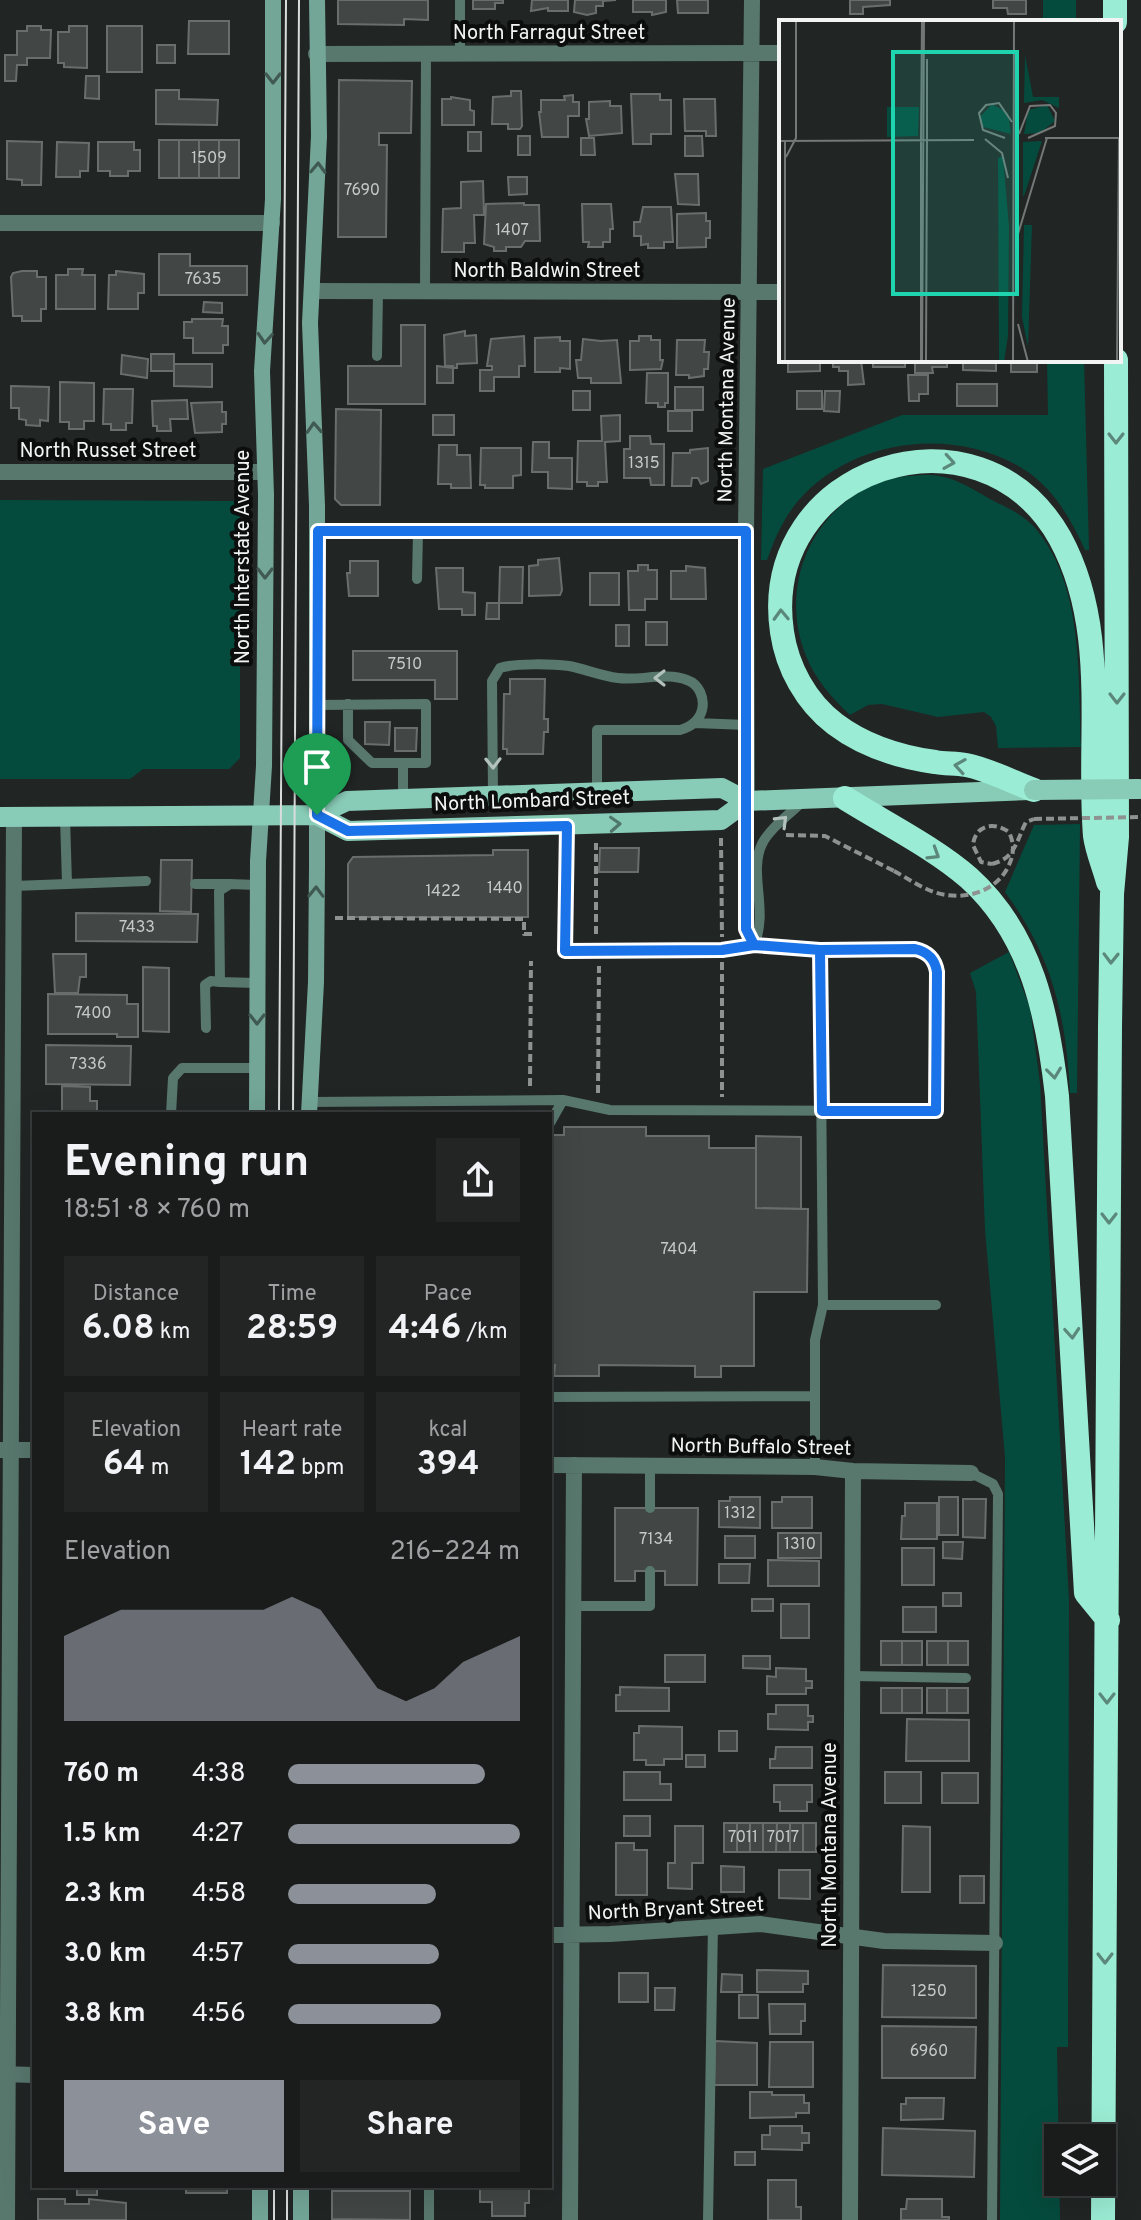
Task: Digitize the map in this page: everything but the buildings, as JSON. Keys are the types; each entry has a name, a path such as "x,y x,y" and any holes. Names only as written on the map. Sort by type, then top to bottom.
{"highway":[{"path":"1103,2220 1112,894 1117,837 1116,362"},
{"path":"1034,790 967,765 923,760 879,749 824,716 803,689 783,645 780,621 783,576 798,537 814,514 852,481 905,462 945,460 994,475 1032,500 1048,519 1072,563 1082,593 1093,678 1095,838 1112,894"},
{"path":"845,798 968,877 1005,921 1020,945 1039,989 1052,1050 1057,1096 1086,1593 1108,1620"}],"main road":[{"name":"North Interstate Avenue","path":"257,1112 258,885 264,766 262,371 272,223 273,0"},
{"path":"309,1108 316,982 318,531 311,364 319,136 317,0"},
{"name":"North Lombard Street","path":"7,817 317,815 347,801 722,788 747,801 1141,789"},
{"name":"North Lombard Street","path":"317,815 348,831 567,826 721,820 747,801"},
{"path":"260,2188 260,2220"},
{"path":"301,2188 301,2220"}],"street":[{"name":"North Montana Avenue","path":"747,801 746,531 752,0"},
{"name":"North Farragut Street","path":"316,54 779,53"},
{"path":"0,223 272,223"},
{"name":"North Baldwin Street","path":"312,291 779,292"},
{"name":"North Russet Street","path":"0,472 264,472"},
{"path":"318,531 746,531"},
{"path":"7,817 14,886 6,1450 4,2074 7,2220"},
{"path":"6,1450 32,1450"},
{"name":"North Buffalo Street","path":"552,1465 815,1467 853,1471 971,1473"},
{"path":"570,2220 574,1465"},
{"name":"North Montana Avenue","path":"850,2220 853,1471"},
{"name":"North Bryant Street","path":"552,1935 713,1925 778,1925 884,1941 995,1943"},
{"path":"4,2074 32,2075"}],"lane":[{"path":"460,0 460,54"},
{"path":"425,291 426,54"},
{"path":"377,356 378,291"},
{"path":"417,579 418,531"},
{"path":"493,796 492,681 496,672 505,666 567,666 618,678 687,680 694,684 703,699 703,708 695,723"},
{"path":"317,705 348,704 426,704 426,763 372,763 348,740 348,704"},
{"path":"597,793 597,730 680,730 695,723 747,725"},
{"path":"403,763 403,799"},
{"path":"754,945 761,929 758,864 762,845 805,799"},
{"path":"747,801 746,929 754,945"},
{"path":"65,817 67,884"},
{"path":"309,1108 563,1100 610,1110 936,1111 937,972 933,959 922,950 820,950 754,945 722,950 565,951 567,826"},
{"path":"14,886 146,881"},
{"path":"195,884 258,885"},
{"path":"220,982 219,891 230,884"},
{"path":"815,1467 815,1340 823,1305 820,950"},
{"path":"206,1028 205,985 211,981 258,983"},
{"path":"171,1112 173,1078 182,1068 257,1068"},
{"path":"552,1119 563,1100"},
{"path":"458,1101 461,1112"},
{"path":"823,1305 936,1305"},
{"path":"552,1397 815,1396"},
{"path":"650,1466 650,1508"},
{"path":"971,1473 993,1484 998,1494 992,2220"},
{"path":"573,1606 650,1606 650,1571"},
{"path":"852,1676 966,1678"},
{"path":"708,2220 713,1925"},
{"path":"429,2188 429,2220"}],"path":[{"path":"817,834 938,893 961,895 985,890 1002,876 1014,849 1009,832 993,826 981,828 976,833 974,852 981,862 992,864 1006,859 1015,850 1024,825 1034,819 1141,817"},
{"path":"596,825 596,934"},
{"path":"316,918 524,919 524,934 534,934"},
{"path":"530,1100 531,961"},
{"path":"596,1107 599,961"}],"green space":[{"path":"1043,0 1076,0 1076,20 1043,20"},
{"path":"1047,362 1084,362 1089,550 1085,550 1054,497 1028,472 1000,457 970,448 939,444 907,445 876,451 847,463 821,479 798,501 780,529 767,560 761,560 763,469 902,415 1048,415"},
{"path":"929,475 961,483 1021,515 1036,529 1052,552 1071,605 1078,663 1081,747 998,748 996,726 984,712 938,717 882,704 868,705 850,715 814,673 799,631 796,605 806,556 817,534 832,514 851,497 874,484 901,477"},
{"path":"0,500 240,501 240,758 229,769 143,769 130,779 0,779"},
{"path":"1080,824 1077,1093 1070,1093 1065,1038 1054,987 1034,939 1005,892 1034,825"},
{"path":"1009,952 1030,1008 1040,1083 1069,1600 1068,2047 1057,2047 1058,2124 1044,2124 1044,2196 1060,2196 1060,2220 1000,2220 1005,1457 985,1230 976,992 970,973"}],"tram line":[{"path":"279,1112 286,0"},
{"path":"293,1112 299,0"},
{"path":"274,2188 274,2220"},
{"path":"287,2188 287,2220"}],"route":[{"path":"317,815 318,531 746,531 746,929 754,945 820,950 915,949 928,954 937,972 936,1111 822,1111 820,950 754,945 722,950 565,951 567,826 348,831 317,815"}]}
